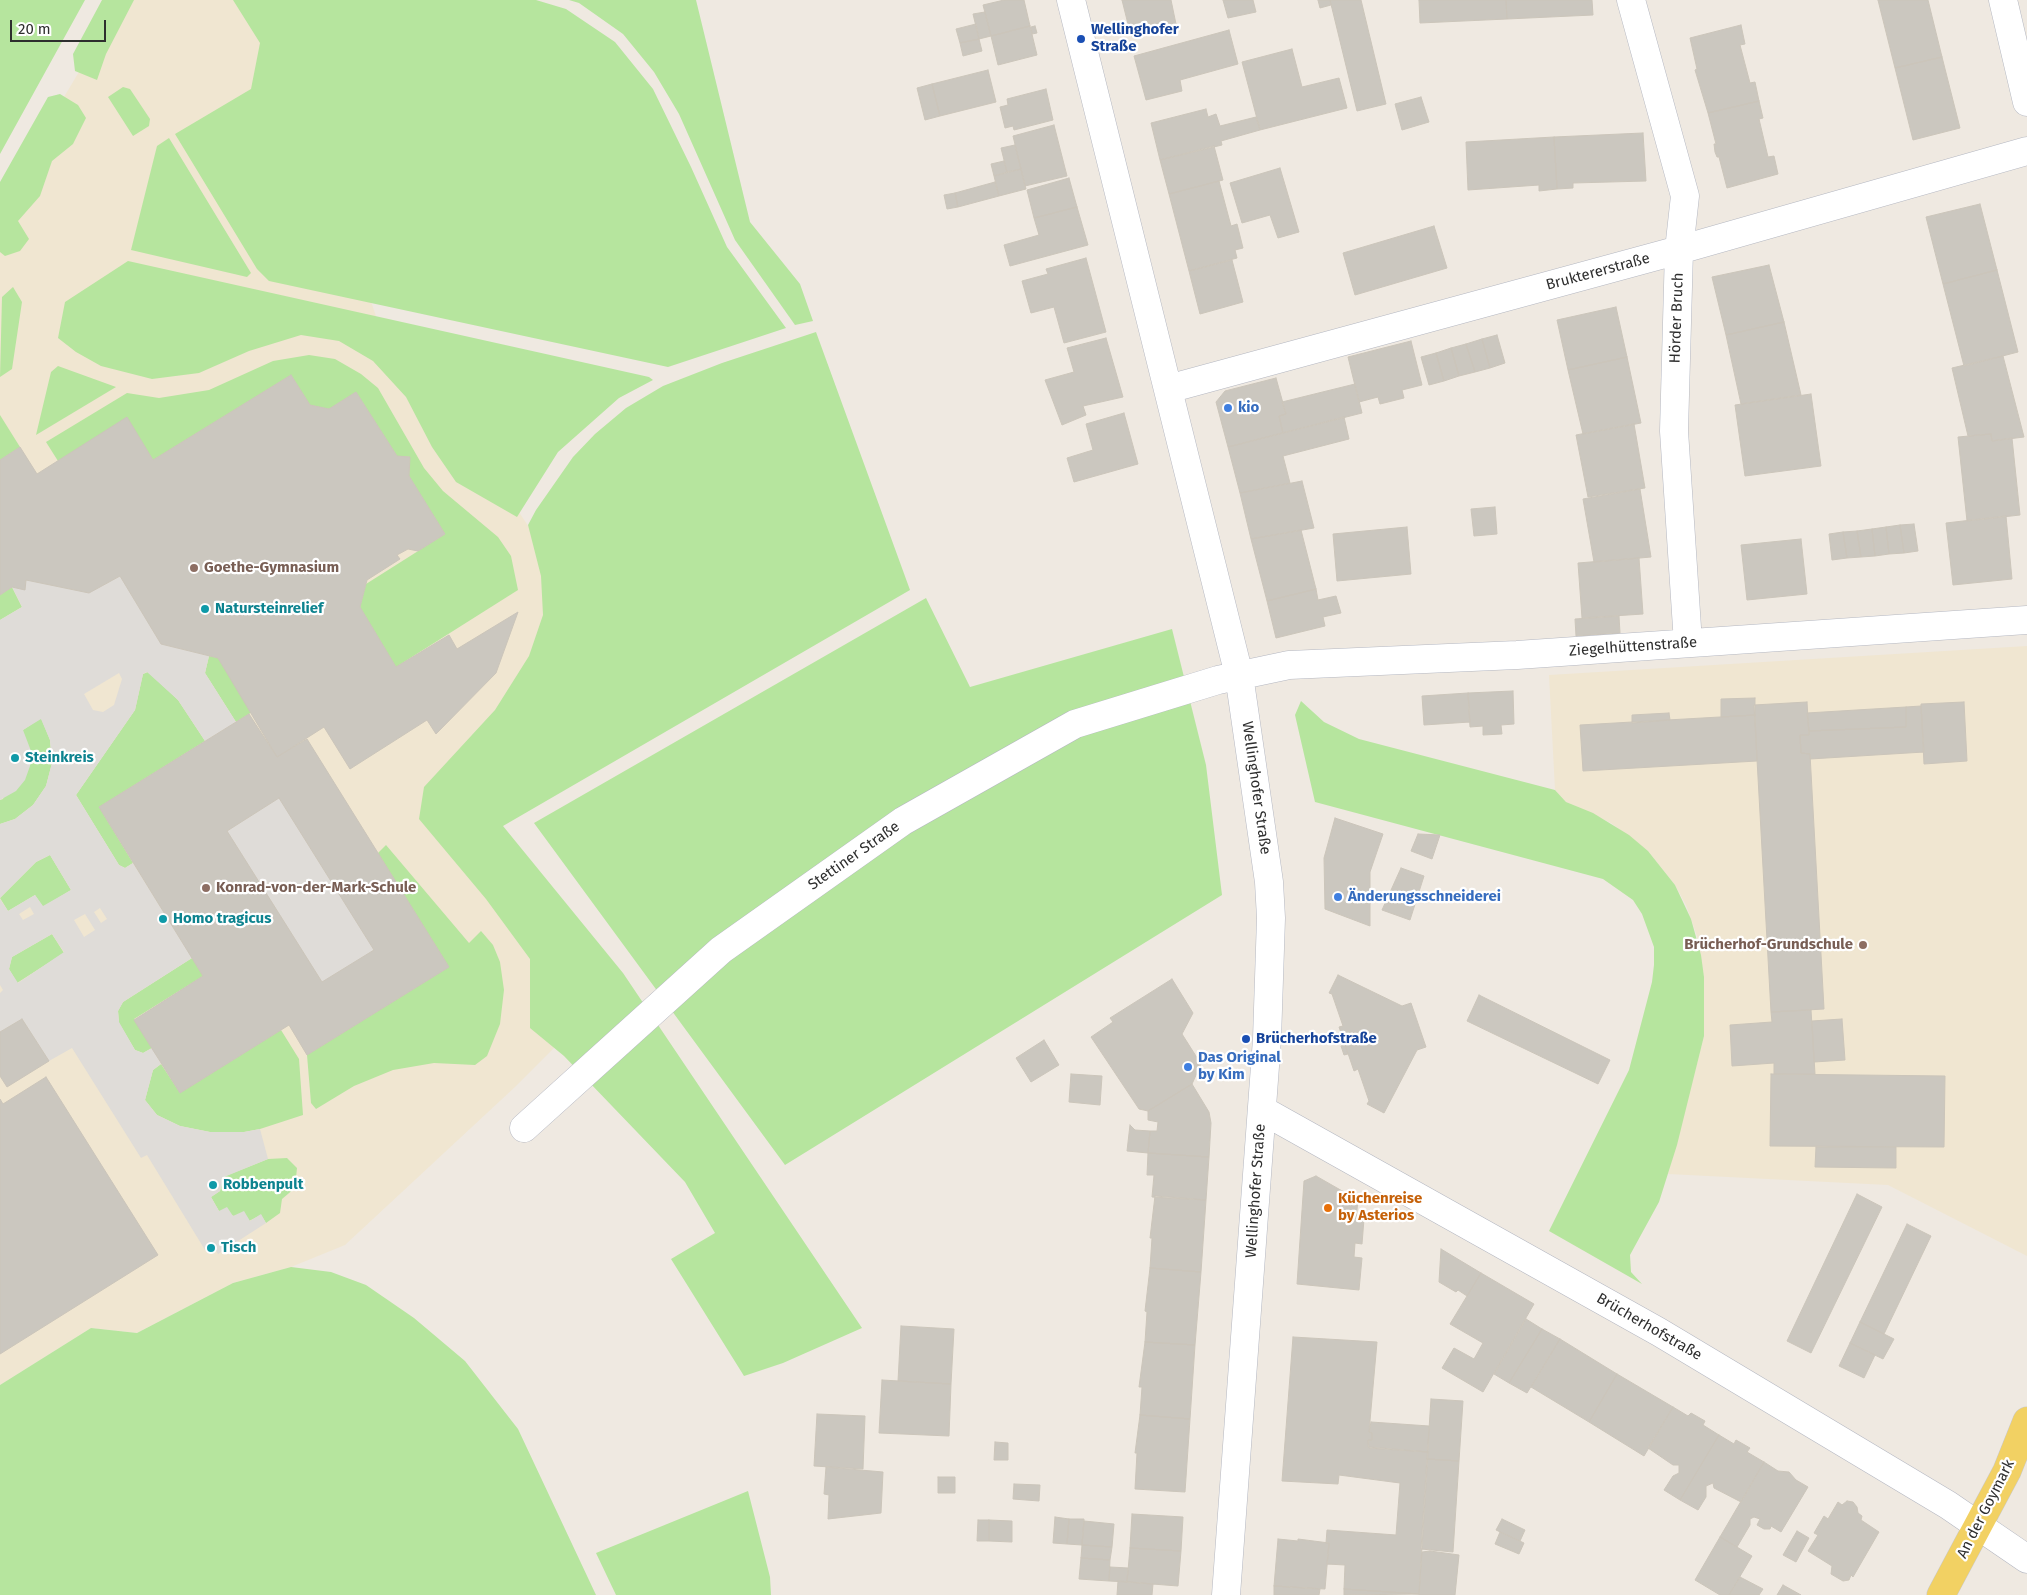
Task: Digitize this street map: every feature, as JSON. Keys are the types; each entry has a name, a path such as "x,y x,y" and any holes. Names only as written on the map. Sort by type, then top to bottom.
{"main road":[{"name":"An der Goymark","path":"1941,1595 2007,1471 2027,1421"}],"street":[{"name":"Wellinghofer Straße","path":"1071,0 1239,675 1269,882 1271,918 1267,1039 1226,1595"},
{"name":"Hörder Bruch","path":"1631,0 1685,196 1679,250 1674,431 1688,643"},
{"path":"2003,0 2027,102"},
{"name":"Bruktererstraße","path":"1168,389 1679,250 2027,151"},
{"name":"Ziegelhüttenstraße","path":"1239,675 1289,665 1517,655 2027,620"},
{"name":"Stettiner Straße","path":"524,1128 721,950 903,821 1075,724 1239,675"},
{"name":"Brücherhofstraße","path":"1262,1110 1659,1332 1948,1505 2027,1558"}],"shaded area":[{"path":"122,0 254,0 293,69 385,343 511,500 550,559 548,656 458,800 579,1023 515,1087 345,1245 291,1267 233,1283 137,1333 91,1328 0,1385 0,204"},
{"path":"120,576 161,644 209,656 205,673 236,722 205,741 178,700 147,672 143,674 135,710 76,795 119,865 125,868 133,863 192,958 123,1002 118,1011 119,1022 135,1050 143,1053 152,1048 161,1064 153,1070 145,1100 157,1115 180,1126 210,1132 244,1132 260,1129 268,1159 224,1177 220,1191 211,1197 219,1211 227,1207 233,1216 244,1211 250,1221 261,1214 266,1223 218,1254 213,1245 205,1250 147,1155 141,1158 72,1048 49,1061 22,1019 0,1032 0,993 3,990 0,985 0,899 8,911 35,895 43,906 71,890 50,855 36,862 0,898 0,824 15,819 33,805 46,786 52,763 50,740 41,719 23,730 31,751 30,766 25,780 16,791 0,800 0,620 22,607 12,587 25,590 26,580 89,593","holes":["119,673 122,679 114,705 103,712 93,710 84,694","30,907 34,914 23,920 19,914","100,908 107,919 101,923 94,912","85,914 95,930 84,937 74,920","52,934 64,952 18,983 9,969 12,957"]},
{"name":"Brücherhof-Grundschule","path":"2027,646 2027,1256 1888,1185 1668,1174 1704,1036 1704,977 1697,936 1686,905 1675,885 1648,851 1611,823 1566,802 1555,790 1549,675"},
{"path":"279,798 374,950 322,982 227,831"}],"green space":[{"path":"0,0 85,0 0,154"},
{"path":"102,0 134,0 106,54 97,80 75,71 73,54"},
{"path":"233,0 536,0 566,9 615,42 653,89 727,247 786,328 668,367 269,281 257,269 175,134 251,89 260,43"},
{"path":"569,0 696,0 750,222 800,284 813,321 795,325 735,240 679,114 654,72 623,34 579,3"},
{"path":"123,87 130,89 150,119 149,126 133,136 108,97"},
{"path":"60,94 78,105 86,118 73,144 52,161 40,196 18,221 29,239 20,251 5,256 0,252 0,182 48,97"},
{"path":"169,138 251,273 247,277 131,250 157,146"},
{"path":"128,261 649,377 653,380 619,398 558,452 517,517 456,482 432,447 406,397 373,361 339,341 301,335 249,351 199,373 152,379 101,366 76,352 58,338 65,302"},
{"path":"13,287 22,302 12,369 0,377 2,297"},
{"path":"816,332 910,590 503,826 623,973 862,1328 783,1363 744,1376 671,1259 715,1233 685,1182 564,1056 530,1028 530,959 486,899 419,819 424,787 495,710 529,656 543,615 541,576 528,525 536,510 573,457 595,434 626,408 663,386 722,363"},
{"path":"309,355 335,359 361,374 378,388 424,468 443,491 498,537 511,556 518,590 396,667 360,607 366,584 445,534 409,476 410,457 397,456 356,392 329,409 310,405 291,375 153,460 127,418 58,461 46,442 127,393 159,398 209,390 273,361"},
{"path":"58,366 116,387 36,435 51,372"},
{"path":"0,415 20,447 0,460"},
{"path":"12,587 22,607 0,620 0,595"},
{"path":"926,598 970,687 1172,629 1206,765 1222,895 785,1165 534,823"},
{"path":"209,656 218,658 252,712 236,722 205,673"},
{"path":"148,672 178,700 205,741 99,807 133,863 125,868 119,865 76,795 135,710 143,674"},
{"path":"1301,701 1324,722 1359,739 1555,790 1566,802 1593,813 1629,835 1648,851 1675,885 1691,919 1701,955 1704,977 1704,1036 1677,1145 1659,1202 1630,1255 1631,1272 1642,1284 1549,1231 1629,1070 1652,982 1654,965 1654,947 1642,914 1633,900 1603,879 1315,802 1295,715"},
{"path":"41,718 50,740 52,763 46,786 33,805 15,819 0,824 0,800 3,799 23,730"},
{"path":"386,845 469,943 481,931 493,945 500,962 504,990 500,1024 487,1056 475,1065 434,1063 393,1070 354,1086 316,1109 311,1103 307,1055 449,967 378,853"},
{"path":"50,855 71,890 43,907 35,895 8,911 0,898 36,862"},
{"path":"52,934 64,953 17,983 9,969 12,957"},
{"path":"192,958 203,976 134,1019 152,1048 143,1053 135,1050 119,1023 118,1011 123,1002"},
{"path":"281,1030 299,1059 303,1115 260,1129 244,1132 210,1132 180,1126 157,1115 145,1100 153,1070 161,1064 180,1093"},
{"path":"287,1158 297,1168 295,1188 282,1199 280,1213 266,1223 261,1215 249,1221 219,1211 211,1197 220,1191 223,1177 268,1159"},
{"path":"291,1267 331,1272 366,1285 414,1318 465,1361 518,1429 596,1595 0,1595 0,1385 91,1328 137,1333 233,1283"},
{"path":"748,1491 770,1577 771,1595 616,1595 596,1553"}],"building":[{"path":"1004,0 1024,0 1030,26 991,36 983,5"},
{"path":"1122,0 1171,0 1176,24 1131,36"},
{"path":"1223,0 1253,0 1256,12 1228,18"},
{"path":"1318,0 1330,0 1331,5 1320,8"},
{"path":"1330,0 1361,0 1386,104 1357,111"},
{"path":"1419,0 1506,0 1507,19 1420,23"},
{"path":"1506,0 1592,0 1593,15 1507,19"},
{"path":"1878,0 1928,0 1942,57 1895,68"},
{"path":"985,12 991,36 979,39 973,14"},
{"path":"976,24 979,39 960,43 956,29"},
{"path":"1741,25 1745,44 1740,45 1750,83 1755,82 1759,101 1708,113 1695,70 1697,69 1690,38"},
{"path":"1030,26 1037,55 998,65 991,36"},
{"path":"1035,26 1037,33 1032,34 1031,27"},
{"path":"1229,30 1238,64 1180,80 1182,91 1146,100 1134,56"},
{"path":"979,39 982,51 963,56 960,43"},
{"path":"1292,49 1302,87 1339,78 1347,108 1260,130 1242,62"},
{"path":"1942,57 1960,128 1913,140 1895,68"},
{"path":"988,70 996,102 940,116 932,84"},
{"path":"932,84 940,116 925,120 917,88"},
{"path":"1046,89 1053,120 1014,130 1013,126 1005,128 1000,107 1008,105 1007,99"},
{"path":"1421,97 1429,122 1402,130 1395,104"},
{"path":"1759,101 1763,118 1759,119 1768,157 1774,156 1778,174 1727,188 1719,157 1717,157 1715,152 1714,144 1716,144 1708,113"},
{"path":"1206,109 1208,117 1216,114 1220,126 1256,117 1260,130 1221,141 1222,145 1160,160 1151,123"},
{"path":"1054,125 1067,176 1025,186 1013,136"},
{"path":"1643,133 1646,181 1573,183 1573,188 1557,189 1554,137"},
{"path":"1554,137 1557,189 1539,191 1539,185 1468,190 1466,142"},
{"path":"1015,145 1021,169 1007,172 1001,148"},
{"path":"1214,146 1223,180 1169,194 1160,160"},
{"path":"1004,161 1007,172 994,176 991,164"},
{"path":"1280,168 1299,232 1278,238 1270,215 1242,223 1230,183"},
{"path":"1021,169 1026,189 999,196 994,176"},
{"path":"1069,178 1077,207 1034,218 1027,190"},
{"path":"1219,181 1231,226 1237,224 1243,248 1235,250 1237,258 1189,271 1169,194"},
{"path":"995,182 999,196 958,207 955,193"},
{"path":"955,193 958,207 947,209 944,195"},
{"path":"1980,204 1997,270 1943,284 1926,217"},
{"path":"1077,207 1088,245 1010,266 1004,245 1039,235 1034,218"},
{"path":"1434,226 1447,268 1355,295 1343,253"},
{"path":"1086,258 1106,332 1064,343 1054,307 1031,313 1022,281 1048,274 1046,269"},
{"path":"1232,260 1243,302 1200,314 1189,271"},
{"path":"1769,265 1784,322 1726,335 1712,277"},
{"path":"1997,270 2018,352 1964,366 1943,284"},
{"path":"1616,307 1627,357 1568,370 1557,320"},
{"path":"1784,322 1801,395 1741,404 1726,335"},
{"path":"1497,335 1505,363 1490,368 1482,339"},
{"path":"1106,338 1123,397 1083,406 1086,415 1062,425 1045,380 1074,372 1067,348"},
{"path":"1482,339 1490,368 1475,372 1466,344"},
{"path":"1411,341 1422,385 1402,390 1404,398 1380,404 1378,397 1359,402 1348,357"},
{"path":"1466,344 1475,372 1459,376 1451,348"},
{"path":"1451,348 1459,376 1444,381 1436,353"},
{"path":"1436,353 1444,381 1429,385 1421,357"},
{"path":"2003,356 2024,437 1992,441 1991,434 1968,436 1952,368"},
{"path":"1627,357 1641,423 1583,434 1568,370"},
{"name":"Goethe-Gymnasium","path":"291,375 310,405 329,409 356,392 397,456 410,457 409,476 445,534 418,551 408,549 397,555 400,559 367,580 360,607 396,667 449,635 457,649 518,612 496,673 436,734 427,720 350,769 324,727 277,757 218,658 161,644 120,576 89,593 26,580 25,590 12,587 0,595 0,460 20,447 37,474 127,417 153,460"},
{"path":"1276,378 1286,414 1279,416 1283,433 1228,447 1216,402 1225,391"},
{"path":"1355,384 1362,413 1283,433 1279,416 1286,414 1282,402"},
{"path":"1811,394 1821,466 1745,476 1735,405"},
{"path":"1124,413 1138,464 1074,482 1067,458 1093,450 1086,424"},
{"path":"1344,417 1349,439 1283,456 1290,483 1240,493 1228,447"},
{"path":"1634,424 1645,488 1588,497 1576,435"},
{"path":"1991,434 1992,441 2012,438 2020,515 1967,521 1958,437"},
{"path":"1302,481 1314,528 1251,539 1240,493"},
{"path":"1640,489 1651,557 1594,562 1583,499"},
{"path":"1495,507 1497,534 1474,536 1471,509"},
{"path":"2006,516 2012,579 1953,585 1946,523"},
{"path":"1914,524 1918,551 1904,553 1900,525"},
{"path":"1900,525 1904,553 1889,554 1886,527"},
{"path":"1407,527 1411,574 1337,581 1333,534"},
{"path":"1886,527 1889,554 1875,556 1872,529"},
{"path":"1872,529 1875,556 1861,557 1857,531"},
{"path":"1301,530 1316,589 1267,601 1251,539"},
{"path":"1857,531 1861,557 1847,558 1843,532"},
{"path":"1843,532 1847,558 1832,560 1829,534"},
{"path":"1801,539 1807,594 1747,600 1741,545"},
{"path":"1639,558 1643,614 1582,618 1578,563"},
{"path":"1316,589 1318,600 1336,596 1341,613 1323,617 1325,626 1276,638 1267,601"},
{"path":"1619,616 1620,633 1576,636 1575,619"},
{"path":"1513,691 1514,724 1501,725 1502,734 1483,735 1483,726 1470,727 1468,693"},
{"path":"1468,693 1470,722 1424,725 1422,696"},
{"path":"1755,698 1755,715 1721,717 1721,699"},
{"path":"1807,702 1809,735 1800,735 1801,753 1810,754 1824,1009 1771,1012 1754,705"},
{"path":"1964,702 1967,761 1924,764 1921,704"},
{"path":"1921,706 1924,752 1810,759 1810,754 1801,753 1800,735 1809,735 1809,731 1906,727 1906,707"},
{"path":"1906,707 1906,727 1809,731 1807,713"},
{"path":"1669,713 1670,720 1632,723 1632,715"},
{"name":"Konrad-von-der-Mark-Schule","path":"249,714 277,757 307,739 449,967 307,1055 289,1025 180,1093 134,1020 203,976 99,807","holes":["279,798 374,950 322,982 227,831"]},
{"path":"1755,715 1757,761 1583,771 1580,725"},
{"path":"1335,818 1383,834 1370,872 1370,926 1325,909 1324,858"},
{"path":"1418,834 1440,835 1432,859 1411,851"},
{"path":"1401,868 1424,876 1410,920 1382,910"},
{"path":"1338,975 1402,1006 1411,1003 1426,1047 1417,1050 1384,1113 1367,1104 1369,1101 1358,1069 1354,1071 1339,1027 1343,1026 1332,994 1329,993"},
{"path":"1172,979 1193,1013 1182,1034 1201,1064 1192,1084 1148,1111 1139,1109 1091,1037 1113,1022 1110,1018"},
{"path":"1479,995 1610,1060 1598,1084 1467,1021"},
{"path":"1811,1010 1815,1074 1774,1074 1774,1063 1732,1066 1730,1025 1772,1022 1771,1012"},
{"path":"22,1019 49,1061 7,1087 0,1076 0,1032"},
{"path":"1842,1019 1845,1060 1814,1062 1812,1021"},
{"path":"1044,1040 1059,1065 1031,1082 1016,1058"},
{"path":"1345,1045 1348,1054 1344,1055 1341,1046"},
{"path":"1071,1074 1102,1076 1100,1105 1069,1102"},
{"path":"1771,1074 1945,1076 1944,1147 1770,1146"},
{"path":"46,1077 158,1255 0,1354 0,1099 3,1104"},
{"path":"1192,1084 1209,1112 1211,1123 1209,1157 1148,1153 1150,1131 1157,1131 1158,1122 1148,1120 1148,1111"},
{"path":"1130,1125 1135,1130 1150,1131 1148,1153 1127,1151"},
{"path":"1816,1147 1896,1147 1896,1168 1815,1167"},
{"path":"1148,1153 1209,1157 1206,1200 1152,1197 1154,1175 1147,1175"},
{"path":"1316,1176 1358,1200 1356,1219 1364,1219 1362,1244 1355,1243 1354,1257 1362,1258 1359,1290 1297,1284 1304,1181"},
{"path":"1857,1194 1882,1207 1811,1353 1787,1341"},
{"path":"1155,1196 1206,1200 1201,1272 1150,1268 1152,1238 1150,1238"},
{"path":"1907,1224 1931,1236 1884,1334 1860,1322"},
{"path":"1441,1249 1481,1273 1467,1296 1439,1282"},
{"path":"1150,1268 1201,1272 1195,1345 1145,1342 1147,1312 1145,1311"},
{"path":"1481,1273 1534,1304 1483,1392 1442,1368 1454,1348 1474,1359 1483,1343 1450,1324"},
{"path":"1526,1319 1542,1329 1509,1383 1494,1374"},
{"path":"1860,1322 1894,1339 1883,1359 1850,1343"},
{"path":"901,1326 954,1329 951,1384 898,1381"},
{"path":"1542,1329 1560,1339 1527,1393 1509,1383"},
{"path":"1293,1337 1377,1342 1369,1432 1372,1433 1372,1440 1368,1440 1368,1447 1428,1452 1419,1594 1344,1589 1345,1565 1327,1564 1329,1543 1326,1543 1327,1530 1396,1535 1400,1483 1339,1475 1338,1484 1282,1481"},
{"path":"1560,1339 1617,1374 1589,1422 1531,1387"},
{"path":"1145,1342 1195,1345 1190,1419 1140,1415 1142,1387 1139,1387"},
{"path":"1850,1343 1875,1355 1864,1378 1839,1366"},
{"path":"1617,1374 1673,1407 1644,1456 1589,1422"},
{"path":"882,1380 951,1384 949,1436 879,1433"},
{"path":"1431,1399 1463,1401 1459,1461 1427,1459"},
{"path":"1673,1407 1688,1416 1691,1413 1705,1421 1703,1425 1719,1435 1680,1500 1664,1490 1673,1476 1679,1473 1679,1465 1673,1465 1648,1448"},
{"path":"817,1414 865,1416 863,1469 814,1466"},
{"path":"1140,1415 1190,1419 1185,1492 1135,1489 1137,1453 1135,1453"},
{"path":"1371,1422 1429,1426 1428,1452 1369,1448 1368,1440 1372,1440 1372,1433 1369,1432"},
{"path":"1719,1435 1734,1444 1736,1440 1750,1448 1747,1452 1764,1462 1741,1502 1714,1488 1713,1483 1706,1486 1706,1497 1698,1510 1680,1500"},
{"path":"995,1442 1008,1443 1008,1460 994,1460"},
{"path":"1427,1459 1459,1461 1453,1552 1421,1549"},
{"path":"1764,1462 1778,1471 1789,1472 1796,1480 1808,1487 1781,1532 1771,1526 1770,1529 1764,1529 1757,1525 1760,1519 1754,1517 1750,1519 1750,1525 1737,1547 1720,1537"},
{"path":"826,1467 883,1472 881,1513 828,1519 829,1495 824,1494"},
{"path":"938,1477 955,1477 955,1493 938,1493"},
{"path":"1014,1484 1040,1485 1039,1501 1013,1499"},
{"path":"1847,1501 1853,1502 1857,1507 1858,1513 1862,1516 1861,1520 1879,1532 1853,1577 1851,1575 1849,1580 1843,1581 1831,1574 1832,1566 1808,1551 1818,1535 1814,1533 1824,1516 1828,1519 1838,1502 1842,1505"},
{"path":"1132,1514 1183,1517 1181,1551 1130,1548"},
{"path":"1055,1517 1069,1519 1067,1544 1053,1543"},
{"path":"1069,1519 1084,1519 1082,1545 1067,1544"},
{"path":"1502,1519 1525,1530 1520,1541 1496,1530"},
{"path":"978,1520 989,1520 989,1541 977,1541"},
{"path":"989,1520 1012,1521 1012,1542 989,1541"},
{"path":"1084,1521 1114,1524 1112,1547 1082,1545"},
{"path":"1797,1531 1809,1538 1796,1562 1783,1555"},
{"path":"1500,1532 1524,1543 1519,1554 1495,1544"},
{"path":"1720,1537 1752,1556 1729,1595 1720,1595 1695,1580"},
{"path":"1278,1539 1298,1541 1298,1539 1329,1543 1325,1589 1274,1586"},
{"path":"1082,1545 1112,1547 1110,1560 1081,1558"},
{"path":"1130,1548 1181,1551 1178,1586 1127,1582"},
{"path":"1430,1551 1459,1555 1455,1595 1419,1595 1422,1552"},
{"path":"1081,1558 1110,1560 1109,1581 1079,1579"},
{"path":"1110,1567 1128,1568 1127,1582 1109,1581"},
{"path":"1740,1577 1763,1589 1759,1595 1729,1595"},
{"path":"1118,1581 1153,1584 1152,1595 1117,1595"},
{"path":"1783,1585 1801,1595 1777,1595"},
{"path":"1274,1586 1320,1589 1319,1595 1274,1595"},
{"path":"1344,1589 1419,1594 1344,1595"}],"place":[{"name":"Wellinghofer Straße","path":"1081,39"},
{"name":"kio","path":"1228,408"},
{"name":"Goethe-Gymnasium","path":"194,568"},
{"name":"Natursteinrelief","path":"205,609"},
{"name":"Steinkreis","path":"15,758"},
{"name":"Konrad-von-der-Mark-Schule","path":"206,888"},
{"name":"Änderungsschneiderei","path":"1338,897"},
{"name":"Homo tragicus","path":"163,919"},
{"name":"Brücherhof-Grundschule","path":"1863,945"},
{"name":"Brücherhofstraße","path":"1246,1039"},
{"name":"Das Original by Kim","path":"1188,1067"},
{"name":"Robbenpult","path":"213,1185"},
{"name":"Küchenreise by Asterios","path":"1328,1208"},
{"name":"Tisch","path":"211,1248"}]}
